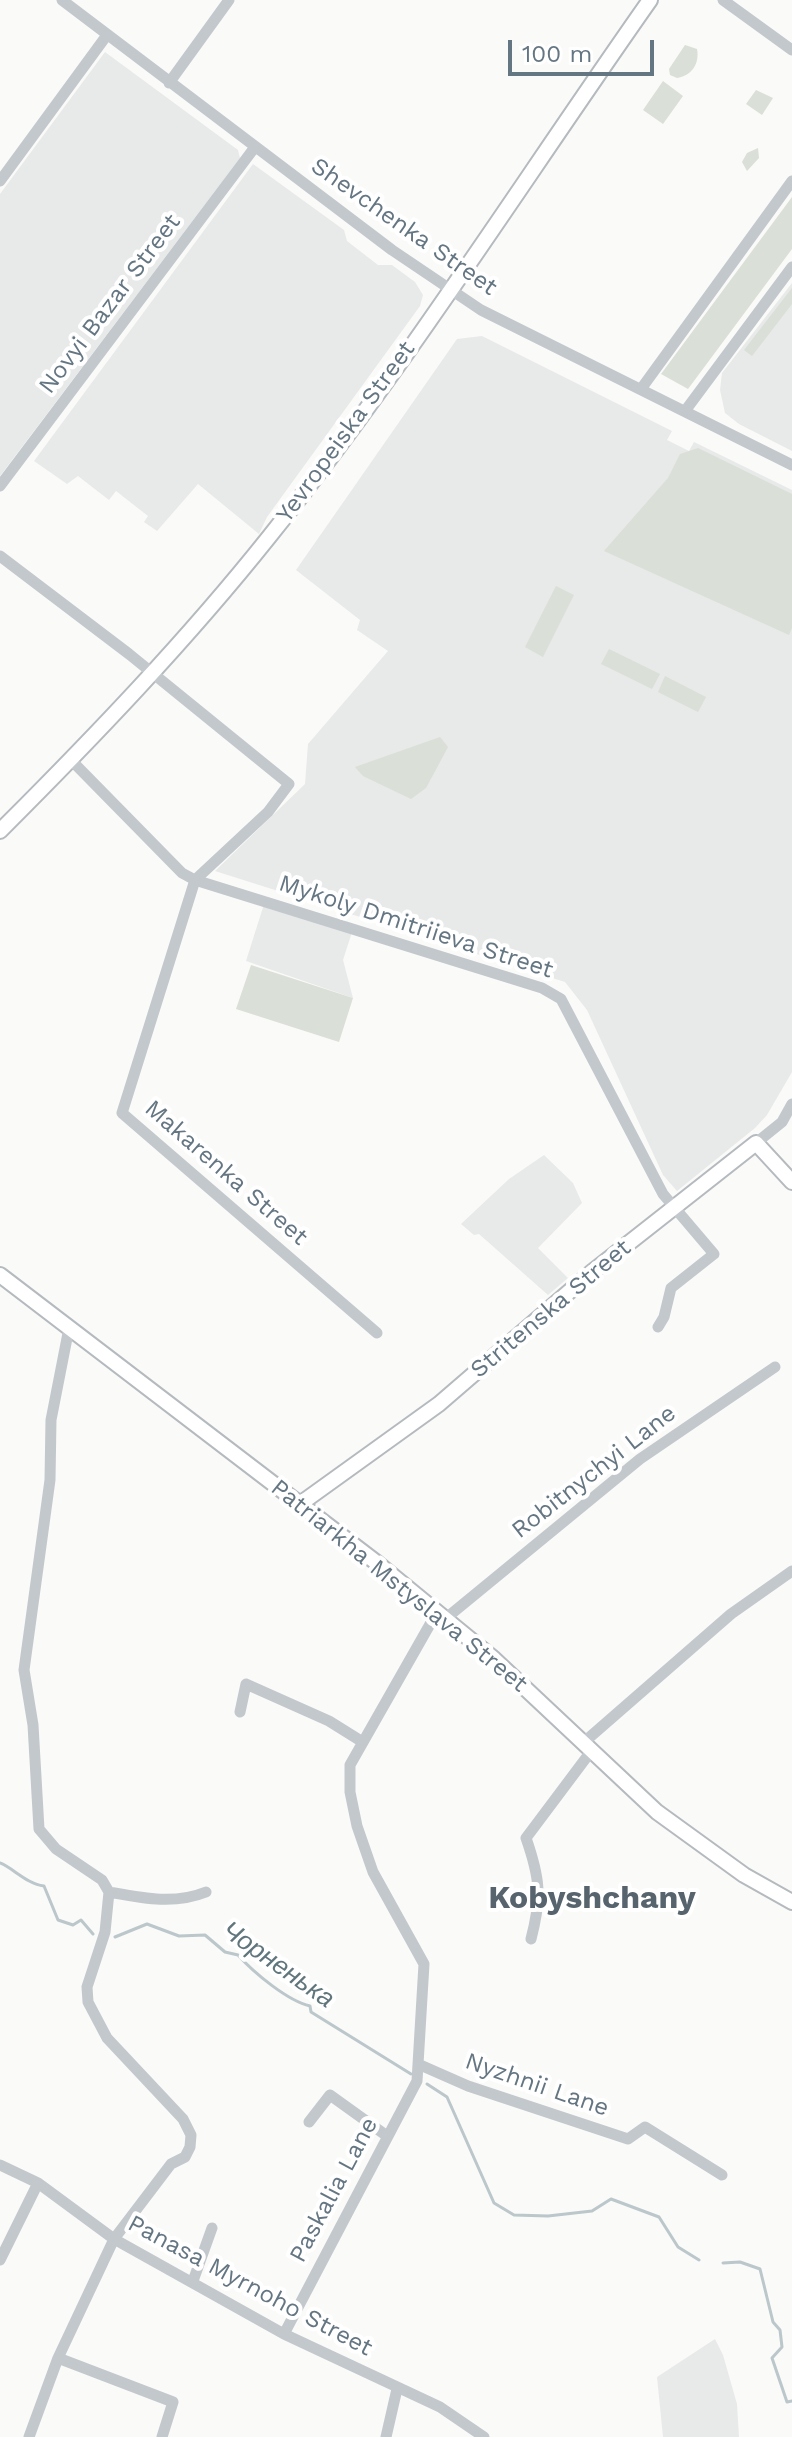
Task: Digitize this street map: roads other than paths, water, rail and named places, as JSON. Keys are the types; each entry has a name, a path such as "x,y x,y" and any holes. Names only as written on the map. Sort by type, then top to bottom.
{"main road":[{"name":"Yevropeiska Street","path":"0,831 153,673 302,495 650,0"},
{"name":"Stritenska Street","path":"300,1504 439,1404 592,1272 756,1143"},
{"path":"756,1143 792,1182"},
{"name":"Patriarkha Mstyslava Street","path":"0,1275 300,1504 494,1659 657,1812 744,1875 792,1902"}],"street":[{"name":"Shevchenka Street","path":"62,0 255,147 481,310 792,465"},
{"path":"169,83 229,0"},
{"path":"723,0 792,50"},
{"path":"0,181 107,35"},
{"name":"Novyi Bazar Street","path":"0,486 255,147"},
{"path":"641,389 792,181"},
{"path":"685,411 792,267"},
{"path":"0,556 153,673 289,784 268,812 195,880"},
{"name":"Mykoly Dmitriieva Street","path":"71,760 182,873 195,880 553,993 561,999 663,1194 714,1254 671,1288 664,1317 658,1327"},
{"name":"Makarenka Street","path":"195,880 122,1113 377,1333"},
{"name":"Stritenska Street","path":"756,1143 782,1122 792,1104"},
{"path":"29,2437 58,2358 114,2239 171,2164 185,2157 191,2135 183,2119 107,2038 88,2002 87,1987 105,1932 109,1892 102,1880 56,1849 39,1829 33,1725 24,1670 50,1480 51,1420 69,1328"},
{"name":"Robitnychyi Lane","path":"441,1616 640,1459 775,1367"},
{"path":"531,1939 539,1904 536,1858 526,1838 588,1746 731,1614 792,1571"},
{"name":"Paskalia Lane","path":"284,2334 417,2081 424,1964 373,1872 357,1826 350,1792 350,1765 361,1741 441,1616"},
{"path":"240,1712 246,1684 329,1721 361,1741"},
{"path":"109,1892 155,1900 189,1898 206,1892"},
{"name":"Nyzhnii Lane","path":"418,2064 468,2086 628,2139 645,2127 722,2175"},
{"path":"309,2122 330,2095 387,2136"},
{"name":"Panasa Myrnoho Street","path":"0,2165 38,2183 114,2239 284,2334 440,2407 484,2437"},
{"path":"0,2260 38,2183"},
{"path":"193,2281 212,2228"},
{"path":"58,2358 173,2402 162,2437"},
{"path":"386,2437 397,2389"}],"waterway":[{"name":"Чорненька","path":"0,1863 44,1886 58,1920 73,1925 81,1920 93,1934"},
{"name":"Чорненька","path":"115,1937 147,1924 179,1936 205,1935 225,1952 238,1955 282,1992 310,2006 311,2012 411,2074"},
{"name":"Чорненька","path":"427,2084 447,2097 494,2203 514,2215 548,2216 592,2211 611,2199 659,2217 678,2247 699,2260"},
{"name":"Чорненька","path":"723,2263 740,2262 760,2269 773,2322 780,2330 782,2347 772,2358 787,2402 792,2401"}],"district":[{"name":"Kobyshchany","path":"592,1899"}]}
